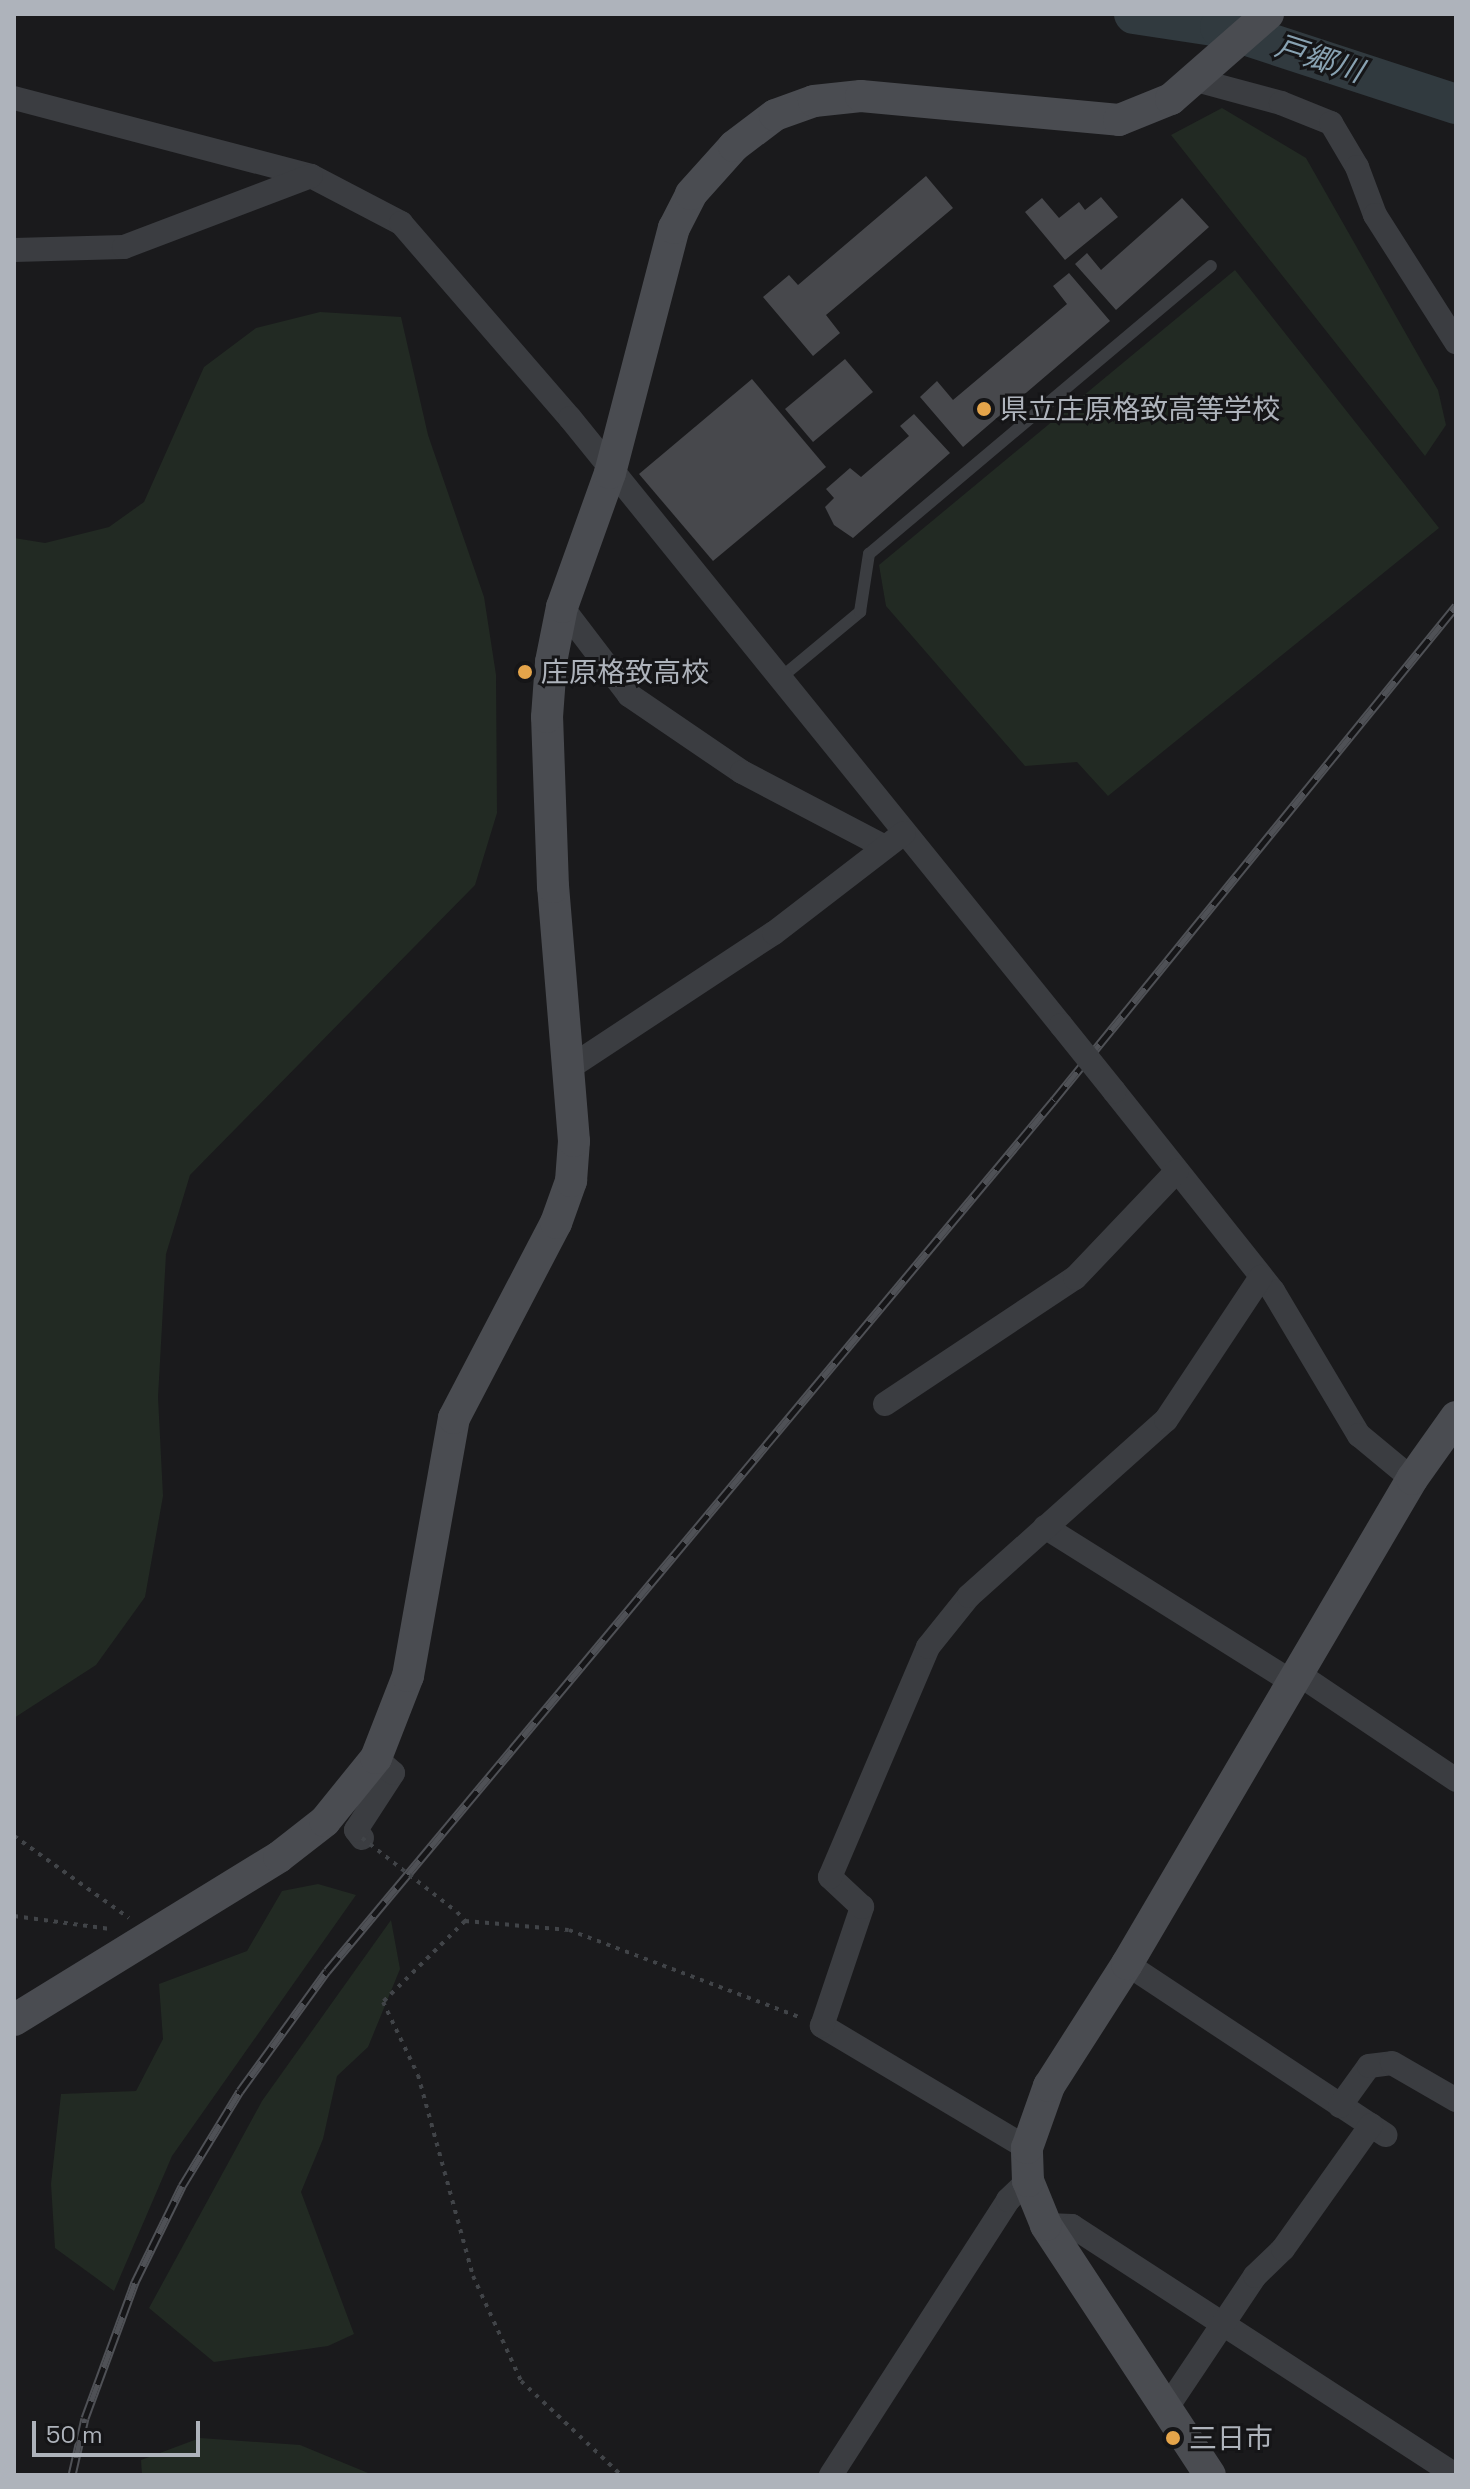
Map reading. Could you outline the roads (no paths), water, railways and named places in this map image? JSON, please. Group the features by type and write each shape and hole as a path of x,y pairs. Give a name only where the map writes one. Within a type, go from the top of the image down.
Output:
{"street":[{"path":"14,2020 279,1857 325,1821 376,1758 419,1631 436,1503 454,1418 556,1223 571,1181 574,1141 553,887 547,717 562,607 610,473 674,228 691,194 712,170 775,115 814,101 861,96 1119,120 1171,99 1268,14"},
{"path":"1196,80 1281,103 1331,123 1357,167 1375,215 1456,342"},
{"path":"14,98 311,176 401,223 466,292 778,680 893,840 1061,1025 1114,1091 1261,1277 1359,1435 1412,1479"},
{"path":"14,250 124,247 311,176"},
{"path":"562,607 629,695 742,772 893,840"},
{"path":"569,1068 774,933 893,840"},
{"path":"885,1404 1075,1278 1177,1171"},
{"path":"1027,2148 822,2026 862,1907 830,1877 928,1647 969,1596 1166,1420 1261,1277"},
{"path":"1210,2475 1046,2225 1028,2181 1027,2148 1049,2086 1127,1964 1412,1479 1456,1417"},
{"path":"1045,1527 1294,1677 1456,1780"},
{"path":"362,1838 356,1830 393,1773 376,1758"},
{"path":"1127,1964 1378,2130 1221,2326 1166,2409"},
{"path":"1340,2106 1369,2066 1392,2063 1456,2100"},
{"path":"831,2475 1008,2200 1028,2181"},
{"path":"1046,2225 1072,2226 1221,2326 1456,2475"}],"lane":[{"path":"778,680 860,612 869,554 1211,266"}],"waterway":[{"name":"戸郷川","path":"1134,14 1220,27 1456,104"}],"railway":[{"path":"72,2475 85,2418 135,2282 182,2186 240,2091 327,1971 1054,1100 1456,606"}],"place":[{"name":"県立庄原格致高等学校","path":"984,409"},
{"name":"庄原格致高校","path":"525,672"},
{"name":"三日市","path":"1173,2438"}]}
